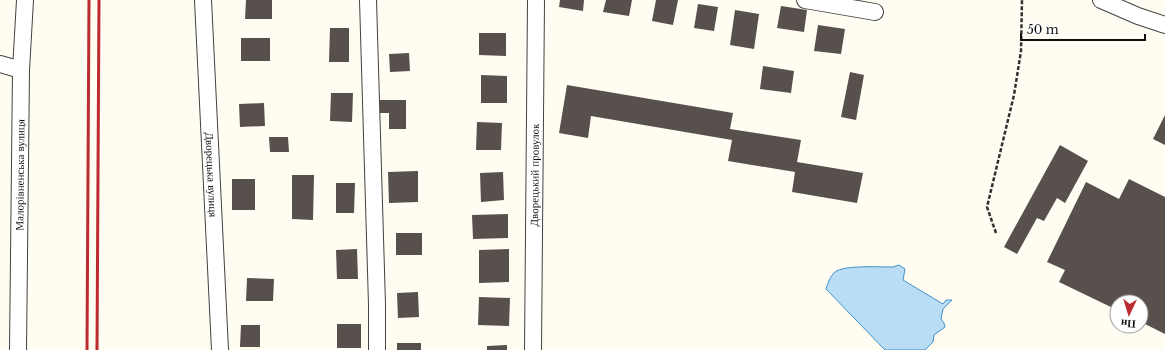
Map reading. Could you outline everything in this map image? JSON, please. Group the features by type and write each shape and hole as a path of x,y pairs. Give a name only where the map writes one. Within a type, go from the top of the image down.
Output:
{"street":[{"name":"Малорівненська вулиця","path":"18,350 21,70 25,0"},
{"name":"Дворецька вулиця","path":"203,0 220,350"},
{"path":"368,0 377,350"},
{"name":"Дворецький провулок","path":"534,350 536,0"},
{"path":"805,0 875,12"},
{"path":"1101,0 1138,16 1165,25"},
{"path":"0,64 21,70"}],"path":[{"path":"996,233 987,207 1014,95 1021,51 1022,0"}],"water":[{"path":"899,265 905,269 903,280 943,304 946,300 952,300 943,309 941,319 945,327 934,335 933,342 925,350 885,350 826,289 829,280 835,272 839,270 862,267 893,267"}],"building":[{"path":"246,0 272,0 272,19 245,19"},
{"path":"560,0 584,0 583,11 559,7"},
{"path":"606,0 632,0 629,16 603,12"},
{"path":"656,0 678,0 673,25 652,21"},
{"path":"698,4 718,7 714,31 694,28"},
{"path":"781,6 807,10 804,32 777,28"},
{"path":"735,10 759,14 754,49 730,45"},
{"path":"818,25 845,29 841,54 814,51"},
{"path":"330,28 349,28 349,62 329,62"},
{"path":"479,33 506,33 506,56 479,55"},
{"path":"241,38 270,38 270,61 241,61"},
{"path":"409,53 410,71 390,72 389,54"},
{"path":"763,66 794,71 791,93 760,89"},
{"path":"850,72 864,75 856,120 841,117"},
{"path":"481,75 507,76 507,103 481,103"},
{"path":"567,85 733,113 730,129 801,140 797,162 863,173 857,203 792,192 795,172 728,161 732,140 591,116 588,138 559,133"},
{"path":"331,93 353,93 352,122 330,121"},
{"path":"379,100 406,100 406,129 389,129 389,113 379,113"},
{"path":"264,103 265,126 240,127 239,104"},
{"path":"1165,115 1165,145 1153,139"},
{"path":"477,122 502,123 501,150 476,150"},
{"path":"269,137 288,137 289,152 270,152"},
{"path":"1060,145 1088,161 1065,203 1057,198 1044,221 1037,218 1017,254 1004,247"},
{"path":"418,171 418,202 389,203 388,172"},
{"path":"503,172 504,200 481,202 480,173"},
{"path":"292,175 314,175 313,220 292,219"},
{"path":"232,179 255,179 255,210 232,210"},
{"path":"1129,179 1165,197 1165,334 1149,326 1149,294 1109,294 1109,306 1059,282 1065,270 1047,262 1086,182 1119,199"},
{"path":"336,183 355,183 354,213 336,213"},
{"path":"508,214 508,238 473,239 472,215"},
{"path":"396,233 422,233 422,255 396,255"},
{"path":"357,249 358,279 337,279 336,250"},
{"path":"509,249 509,282 479,283 479,250"},
{"path":"247,278 274,279 273,301 246,301"},
{"path":"418,292 419,317 398,318 397,293"},
{"path":"479,297 510,298 509,326 478,325"},
{"path":"337,324 361,324 361,348 337,348"},
{"path":"241,325 260,325 260,347 240,347"},
{"path":"397,343 421,343 421,350 397,350"},
{"path":"507,345 507,350 487,350 487,346"}],"railway":[{"path":"87,350 89,0"},
{"path":"97,350 99,0"}]}
